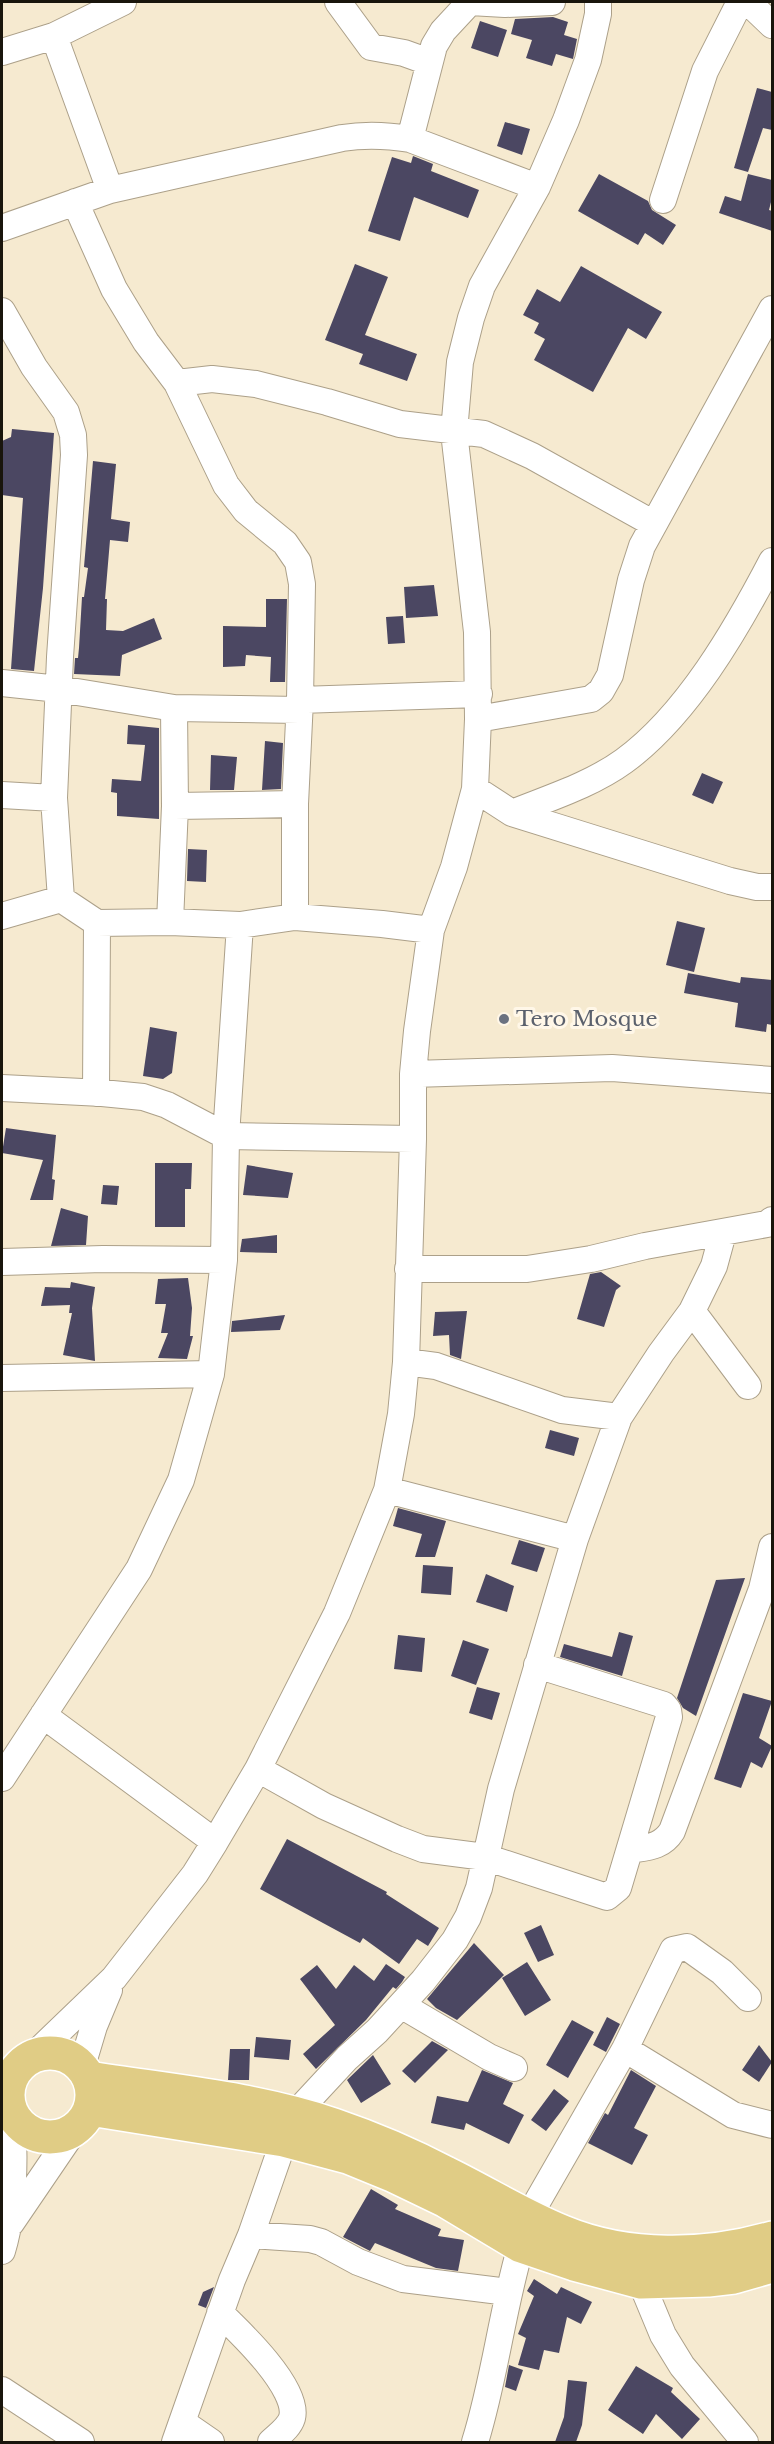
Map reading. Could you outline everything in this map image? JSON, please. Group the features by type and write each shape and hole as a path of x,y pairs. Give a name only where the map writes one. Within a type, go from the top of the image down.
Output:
{"main road":[{"path":"57,2053 70,2057 85,2072 92,2088 82,2119 64,2135 52,2138 39,2136 19,2125 7,2108 10,2080 17,2066 57,2053"},
{"path":"85,2072 216,2097 290,2127"},
{"path":"82,2119 290,2127 332,2124 409,2155 574,2264 641,2282 734,2277 772,2266"},
{"path":"525,2231 565,2233 629,2249 669,2252 723,2249 772,2238"}],"street":[{"path":"2,52 54,36 123,2"},
{"path":"338,2 371,47 429,62"},
{"path":"410,140 434,46 470,2 552,2"},
{"path":"17,2066 114,1978 195,1874 258,1769 337,1613 387,1490 401,1414 406,1362 413,1139 412,1074 432,930 454,867 475,789 478,707 477,632 454,432 460,362 482,286 537,187 588,60 598,14 598,2"},
{"path":"663,200 705,71 740,2"},
{"path":"748,2 772,25"},
{"path":"54,36 110,190"},
{"path":"2,228 110,190 366,134 388,135 410,140 537,187"},
{"path":"75,202 114,289 146,342 177,383 226,485 246,511 285,543 298,562 302,584 300,705 295,804 295,917"},
{"path":"2,683 59,689 174,708 300,705 478,707 591,699 601,691 610,675 631,580 642,546 772,309"},
{"path":"2,311 29,359 66,412 73,435 74,455 54,798 61,899"},
{"path":"177,383 212,379 256,384 400,424 484,434 502,441 654,524"},
{"path":"512,813 604,774 625,761 658,730 708,670 772,564"},
{"path":"170,922 175,806 174,708"},
{"path":"475,789 512,813 730,881 757,887 772,887"},
{"path":"2,795 54,798"},
{"path":"175,806 295,804"},
{"path":"2,916 61,899 97,923 170,922 240,925 295,917 432,930"},
{"path":"96,1093 97,923"},
{"path":"2,1778 117,1604 154,1540 181,1480 211,1374 224,1260 226,1136 240,925"},
{"path":"412,1074 612,1068 772,1080"},
{"path":"2,1088 143,1097 202,1121 226,1136 413,1139"},
{"path":"408,1269 527,1269 591,1259 645,1245 723,1233 767,1224 772,1220"},
{"path":"211,2442 179,2432 220,2313 290,2127 401,2005 455,1940 468,1917 479,1888 501,1789 575,1539 619,1417 692,1311 714,1266 723,1233"},
{"path":"2,1262 103,1259 224,1260"},
{"path":"692,1311 748,1386"},
{"path":"406,1362 436,1366 562,1410 619,1417"},
{"path":"2,1378 211,1374"},
{"path":"387,1490 575,1539"},
{"path":"630,1850 666,1841 672,1831 762,1588 772,1546"},
{"path":"258,1769 324,1806 397,1839 423,1848 485,1857 607,1897 618,1888 669,1717 668,1710 664,1705 537,1665"},
{"path":"43,1715 215,1842"},
{"path":"475,2442 484,2412 508,2292 525,2231 625,2049 673,1950 687,1947 722,1972 748,1998"},
{"path":"85,2072 94,2026 114,1978"},
{"path":"401,2005 514,2068"},
{"path":"625,2049 733,2115 772,2124"},
{"path":"2,2251 9,2226 14,2147 7,2108"},
{"path":"9,2226 82,2119"},
{"path":"250,2235 321,2242 358,2262 403,2279 508,2292"},
{"path":"641,2282 663,2335 682,2366 745,2442"},
{"path":"220,2313 262,2355 291,2402 292,2417 289,2425 271,2442"},
{"path":"2,2390 81,2442"}],"building":[{"path":"553,17 568,22 564,35 577,39 573,59 556,54 552,66 526,58 532,40 511,34 515,19"},
{"path":"480,21 507,30 498,57 471,48"},
{"path":"757,88 772,92 772,130 763,128 748,172 734,168"},
{"path":"505,122 530,129 522,155 497,146"},
{"path":"413,156 433,164 431,171 479,190 468,218 414,197 400,241 368,231 392,157 411,163"},
{"path":"599,174 648,201 652,210 676,225 663,245 645,233 638,245 578,211"},
{"path":"748,174 772,180 769,210 772,211 772,231 719,213 725,196 741,201"},
{"path":"355,264 388,277 365,335 417,354 407,381 359,364 363,354 325,340"},
{"path":"581,266 662,312 646,339 628,328 593,392 534,360 545,339 534,333 539,323 523,315 537,289 560,302"},
{"path":"12,429 54,433 43,588 34,671 11,669 23,498 2,495 2,441 11,437"},
{"path":"93,461 116,464 111,519 130,522 128,542 110,540 105,599 107,599 106,630 123,631 154,618 162,639 122,655 120,676 74,674 75,658 78,658 82,597 84,597 88,568 84,567"},
{"path":"434,585 438,616 406,618 404,587"},
{"path":"266,599 287,599 285,682 270,682 271,657 246,655 245,666 223,667 223,626 266,627"},
{"path":"403,616 405,643 388,644 386,617"},
{"path":"128,725 159,728 159,819 117,816 117,793 111,792 112,779 141,781 145,745 127,744"},
{"path":"265,741 283,743 281,789 262,790"},
{"path":"211,755 237,757 234,790 210,790"},
{"path":"702,773 723,782 713,804 692,795"},
{"path":"188,849 207,850 206,882 187,881"},
{"path":"677,921 705,928 694,972 666,965"},
{"path":"688,973 740,983 741,977 772,980 772,1025 767,1024 766,1032 735,1027 738,1003 684,993"},
{"path":"150,1027 177,1032 172,1073 163,1079 143,1076"},
{"path":"6,1128 56,1135 52,1179 55,1180 53,1200 30,1200 43,1160 2,1153"},
{"path":"155,1163 192,1163 191,1189 185,1189 185,1227 155,1227"},
{"path":"247,1165 293,1173 288,1198 243,1195"},
{"path":"103,1185 119,1186 117,1205 101,1204"},
{"path":"61,1208 88,1216 86,1245 51,1246"},
{"path":"277,1235 277,1253 240,1252 242,1239"},
{"path":"601,1272 621,1286 616,1290 604,1327 577,1319 590,1274"},
{"path":"188,1278 192,1308 190,1336 193,1336 187,1359 158,1358 168,1333 161,1333 166,1304 155,1304 158,1279"},
{"path":"71,1282 95,1287 92,1308 95,1361 63,1355 72,1313 69,1313 70,1305 41,1306 45,1287 70,1288"},
{"path":"467,1311 461,1359 450,1355 449,1335 433,1336 435,1312"},
{"path":"285,1315 280,1330 231,1332 232,1321"},
{"path":"550,1430 579,1438 574,1456 545,1448"},
{"path":"398,1508 446,1521 435,1557 415,1557 422,1534 393,1526"},
{"path":"519,1540 545,1548 537,1572 511,1564"},
{"path":"423,1565 453,1567 451,1595 421,1593"},
{"path":"486,1574 514,1586 507,1612 476,1602"},
{"path":"745,1578 696,1716 683,1708 677,1698 716,1580"},
{"path":"619,1632 633,1636 622,1676 560,1657 564,1644 612,1657"},
{"path":"398,1635 425,1638 422,1672 394,1669"},
{"path":"463,1640 489,1649 476,1685 451,1676"},
{"path":"477,1687 500,1693 492,1720 469,1713"},
{"path":"743,1693 772,1701 759,1738 772,1746 762,1768 751,1762 741,1788 714,1779"},
{"path":"287,1839 387,1892 386,1894 439,1928 428,1946 417,1939 399,1964 363,1938 360,1943 260,1889"},
{"path":"541,1925 554,1955 538,1962 524,1933"},
{"path":"474,1943 504,1975 457,2020 436,2008 427,1999"},
{"path":"527,1962 551,2000 525,2016 502,1978"},
{"path":"386,1964 405,1977 402,1982 396,1989 393,1987 366,2020 316,2069 303,2054 335,2025 300,1979 317,1965 336,1989 354,1965 374,1981"},
{"path":"607,2017 620,2024 606,2052 593,2045"},
{"path":"572,2020 594,2032 568,2078 546,2065"},
{"path":"256,2037 291,2040 289,2060 254,2057"},
{"path":"432,2041 448,2050 415,2083 402,2071"},
{"path":"759,2045 772,2062 759,2082 742,2070"},
{"path":"230,2049 250,2049 249,2080 228,2080"},
{"path":"373,2055 391,2084 361,2103 347,2080"},
{"path":"482,2070 513,2083 503,2104 524,2115 509,2144 466,2123 464,2130 431,2123 437,2096 468,2102"},
{"path":"631,2070 656,2086 634,2128 648,2135 632,2165 588,2143 605,2113 608,2115"},
{"path":"554,2089 569,2101 546,2131 531,2120"},
{"path":"371,2189 398,2205 395,2209 441,2229 438,2236 464,2240 458,2271 436,2268 375,2243 370,2251 343,2237"},
{"path":"534,2279 557,2294 561,2287 592,2302 581,2324 567,2317 559,2353 544,2350 539,2370 518,2365 526,2338 518,2334 534,2296 527,2291"},
{"path":"214,2287 206,2308 198,2305 203,2292"},
{"path":"509,2365 523,2370 516,2391 505,2387"},
{"path":"636,2366 673,2388 671,2392 700,2419 682,2439 656,2414 643,2434 608,2410"},
{"path":"568,2380 587,2382 582,2425 576,2442 555,2442 564,2417"}],"place":[{"name":"Tero Mosque","path":"504,1019"}]}
